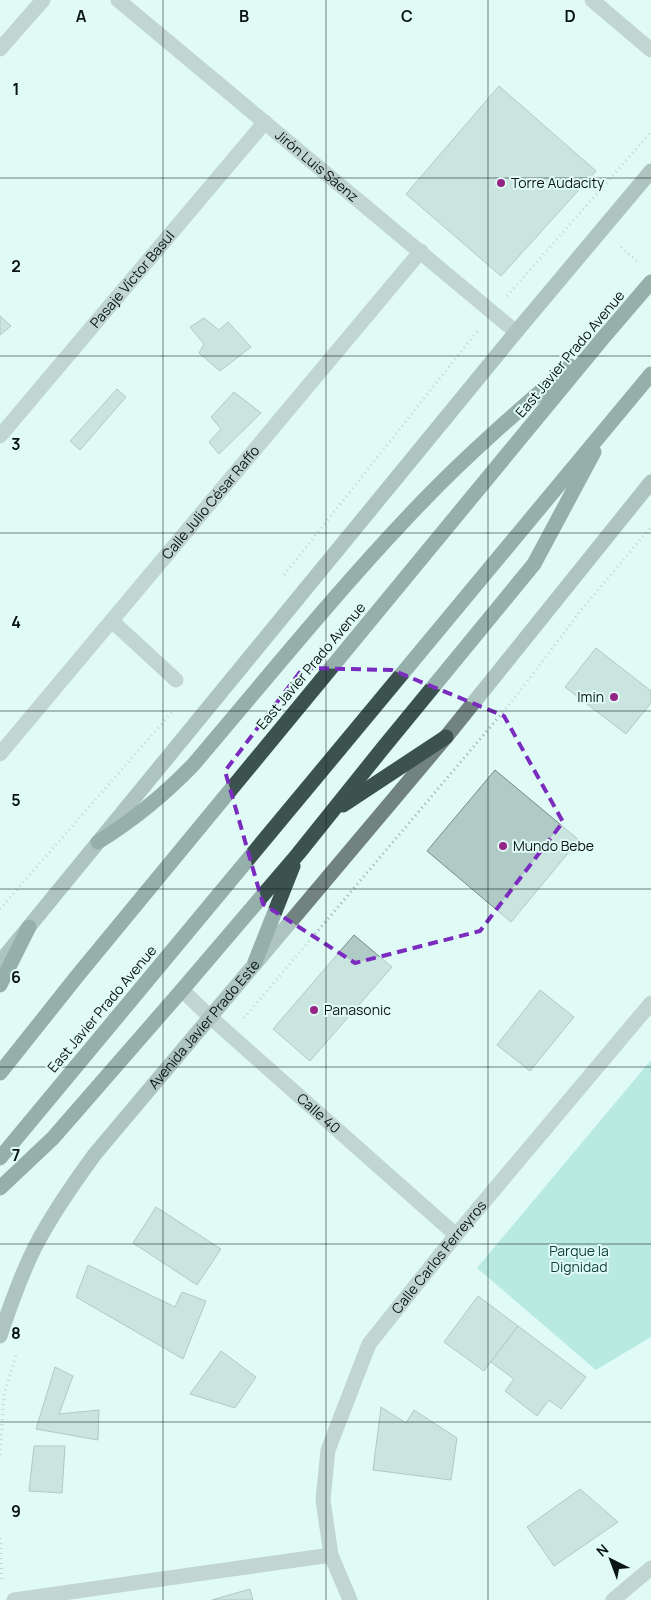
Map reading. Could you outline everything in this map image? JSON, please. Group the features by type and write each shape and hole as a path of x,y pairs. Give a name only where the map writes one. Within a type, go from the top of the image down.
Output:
{"highway":[{"name":"East Javier Prado Avenue","path":"0,1073 78,975 651,282"},
{"path":"98,842 166,793 193,765 360,568 423,501 511,418 603,338"},
{"name":"East Javier Prado Avenue","path":"0,1158 651,374"},
{"path":"0,1188 53,1138 182,990 298,854 534,564 609,424"},
{"path":"331,813 446,737"},
{"path":"255,962 298,854"},
{"path":"0,985 29,927"}],"main road":[{"path":"0,962 516,332 651,171"},
{"path":"446,737 649,489"},
{"name":"Avenida Javier Prado Este","path":"0,1336 34,1248 61,1202 95,1154 446,737"}],"street":[{"path":"0,49 43,0"},
{"name":"Jirón Luis Sáenz","path":"118,0 516,332"},
{"path":"592,0 651,50"},
{"name":"Pasaje Víctor Basul","path":"0,436 265,122"},
{"name":"Calle Julio César Raffo","path":"0,754 421,251"},
{"path":"112,621 176,680"},
{"name":"Calle 40","path":"182,990 456,1235"},
{"name":"Calle Carlos Ferreyros","path":"350,1600 331,1556 323,1500 328,1450 368,1344 456,1235 651,1003"},
{"path":"9,1596 331,1556"},
{"path":"613,1600 651,1568"}],"path":[{"path":"280,580 493,311 651,132"},
{"path":"621,247 644,266"},
{"path":"230,1034 514,699 582,609 651,527"},
{"path":"0,909 178,706"},
{"path":"0,1455 4,1394 18,1349"},
{"path":"0,1538 9,1596"}],"highlighted area":[{"path":"303,668 392,670 504,716 563,822 480,931 355,963 263,904 225,771"}],"green space":[{"name":"Parque la Dignidad","path":"651,1060 651,1337 596,1370 477,1268"}],"building":[{"name":"Torre Audacity","path":"499,86 596,171 501,276 406,194"},
{"path":"0,316 11,326 0,335"},
{"path":"204,318 219,330 228,322 251,347 220,371 199,353 204,344 190,327"},
{"path":"117,389 126,397 80,450 70,441"},
{"path":"234,392 261,413 219,454 209,442 221,429 211,417"},
{"name":"Imin","path":"596,648 651,691 651,703 626,734 565,687"},
{"name":"Mundo Bebe","path":"495,770 579,840 511,922 427,851"},
{"path":"354,935 392,967 310,1061 273,1029"},
{"path":"540,990 574,1017 530,1071 497,1045"},
{"path":"156,1207 221,1249 197,1285 133,1243"},
{"path":"88,1265 175,1307 182,1292 206,1301 183,1359 76,1297"},
{"path":"478,1296 518,1326 484,1371 444,1342"},
{"path":"518,1326 586,1377 561,1409 549,1400 537,1416 505,1391 514,1379 491,1362"},
{"path":"221,1351 256,1377 235,1408 190,1394"},
{"path":"55,1367 73,1376 59,1414 99,1410 98,1440 36,1429"},
{"path":"381,1407 406,1423 414,1410 457,1438 451,1480 373,1470"},
{"path":"34,1446 65,1446 62,1493 29,1491"},
{"path":"580,1489 618,1522 554,1566 527,1527"},
{"path":"250,1589 253,1600 212,1600"}],"place":[{"name":"Torre Audacity","path":"501,183"},
{"name":"Imin","path":"614,697"},
{"name":"Mundo Bebe","path":"503,846"},
{"name":"Panasonic","path":"314,1010"}]}
